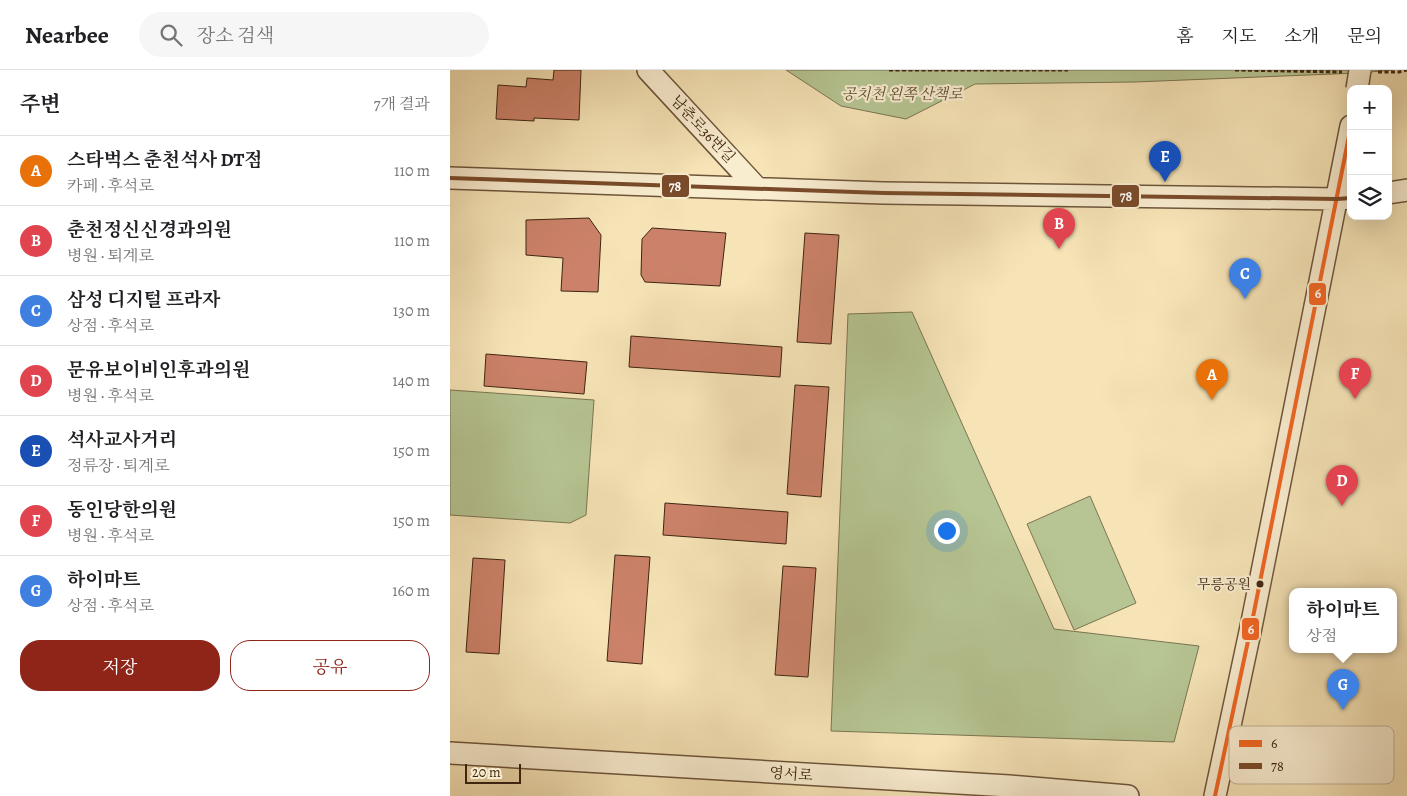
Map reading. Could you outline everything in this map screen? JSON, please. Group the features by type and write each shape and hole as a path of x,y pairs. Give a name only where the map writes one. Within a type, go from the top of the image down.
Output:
{"street":[{"name":"남춘로36번길","path":"648,70 757,188"},
{"path":"1230,726 1344,198 1346,155 1350,130"},
{"path":"450,178 883,193 1344,198"},
{"path":"1392,192 1407,190"},
{"path":"1215,796 1229,730"},
{"name":"영서로","path":"451,752 987,791 1128,796"}],"path":[{"path":"889,70 1068,70"},
{"path":"1235,70 1359,76 1407,70"}],"green space":[{"name":"공치천 왼쪽 산책로","path":"786,70 1393,70 1135,82 975,84 906,119 841,106"},
{"path":"912,312 1054,629 1199,646 1174,742 831,731 848,314"},
{"path":"450,390 594,400 586,515 570,523 450,515"},
{"path":"1090,496 1136,603 1074,630 1027,524"}],"building":[{"path":"554,70 581,70 579,120 534,118 534,121 496,119 498,85 526,87 527,78 553,80"},
{"path":"589,218 601,235 598,292 561,291 563,258 526,255 526,220"},
{"path":"652,228 726,233 720,286 645,282 641,275 642,239"},
{"path":"805,233 839,235 831,344 797,342"},
{"path":"631,336 782,347 780,377 629,367"},
{"path":"486,354 587,362 584,394 484,386"},
{"path":"795,385 829,387 821,497 787,494"},
{"path":"665,503 788,512 786,544 663,535"},
{"path":"615,555 650,557 642,664 607,661"},
{"path":"473,558 505,560 499,654 466,652"},
{"path":"783,566 816,568 808,677 775,675"}],"transit line":[{"name":"6","path":"1230,726 1350,130"},
{"name":"78","path":"450,178 883,193 1347,198"},
{"name":"6","path":"1215,796 1229,730"}],"place":[{"name":"석사교사거리","path":"1165,182"},
{"name":"춘천정신신경과의원","path":"1059,249"},
{"name":"삼성 디지털 프라자","path":"1245,299"},
{"name":"동인당한의원","path":"1355,399"},
{"name":"스타벅스 춘천석사 DT점","path":"1212,400"},
{"name":"문유보이비인후과의원","path":"1342,506"},
{"name":"무릉공원","path":"1260,584"},
{"name":"하이마트","path":"1343,710"}]}
